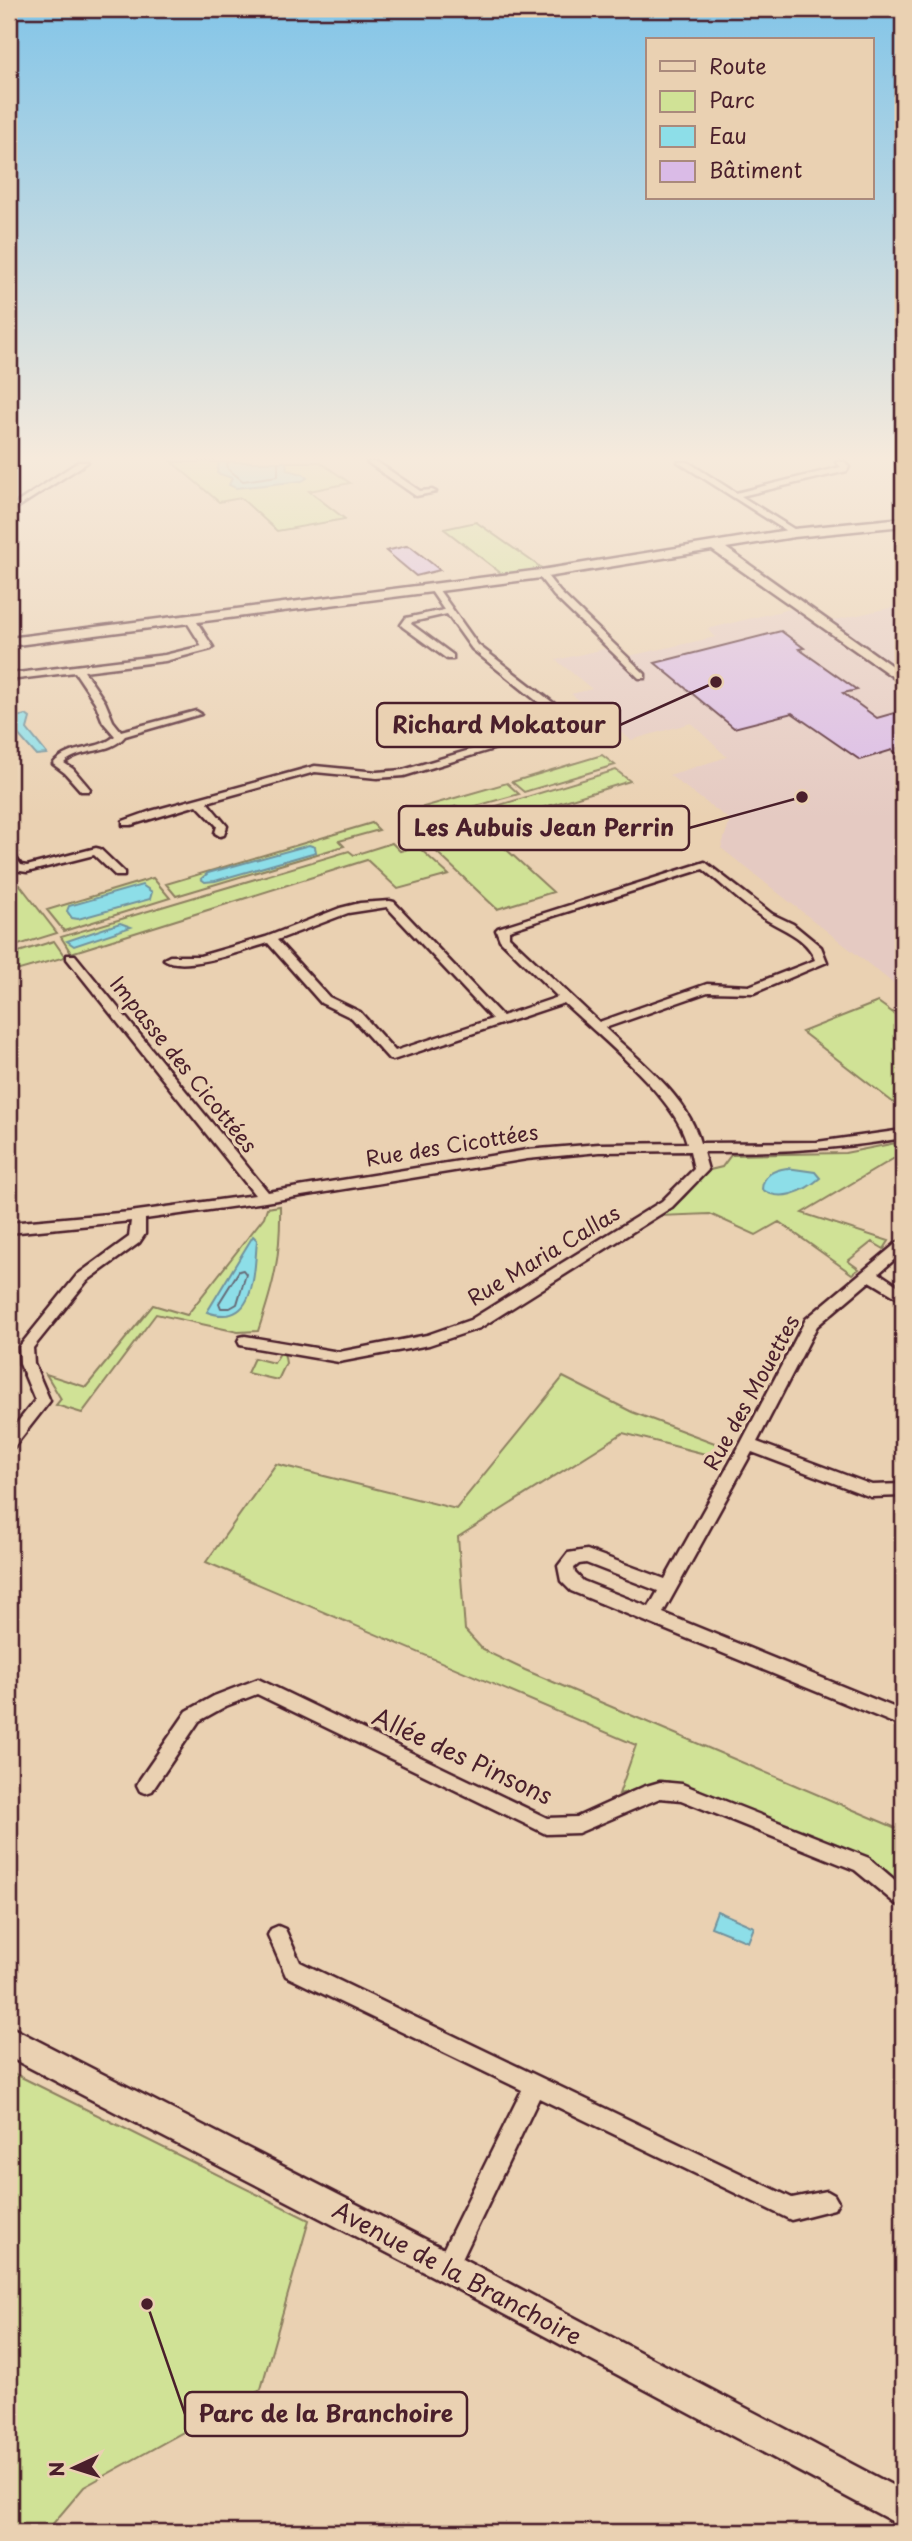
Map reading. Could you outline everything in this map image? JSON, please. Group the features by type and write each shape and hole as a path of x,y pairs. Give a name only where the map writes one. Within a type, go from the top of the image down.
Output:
{"main road":[{"path":"9,642 486,581"},
{"path":"763,581 903,680"},
{"name":"Avenue de la Branchoire","path":"9,2041 443,2272 903,2510"}],"street":[{"path":"546,581 642,676"},
{"path":"127,824 315,769 377,775 404,773 566,726 569,723 566,717 475,647 433,587"},
{"path":"449,611 406,622 450,657"},
{"path":"9,677 172,657 203,649 208,645 190,619"},
{"path":"78,669 100,702 108,722 120,734"},
{"path":"120,734 196,714"},
{"path":"85,789 69,771 58,764 59,762 71,754 119,740 120,734"},
{"path":"200,801 222,826 220,833"},
{"path":"9,856 21,869 96,851 120,874"},
{"path":"597,1027 707,988 750,990 821,962 817,949 789,926 768,916 705,865 502,930 504,938 665,1093 690,1128 696,1147"},
{"path":"170,959 201,960 270,939 370,903 390,904 499,1020"},
{"path":"270,939 325,1000 356,1014 393,1056 567,998"},
{"name":"Impasse des Cicottées","path":"71,957 265,1198"},
{"name":"Rue des Cicottées","path":"9,1228 138,1216 265,1198 501,1157 614,1147 817,1147 903,1134"},
{"name":"Rue Maria Callas","path":"245,1342 339,1357 429,1340 475,1324 667,1205 701,1170 696,1147"},
{"path":"9,1443 43,1401 27,1364 26,1347 82,1279 134,1240 138,1234 138,1216"},
{"name":"Rue des Mouettes","path":"653,1616 748,1445 811,1323 871,1275 903,1245"},
{"path":"871,1275 903,1296"},
{"path":"748,1445 871,1491 903,1490"},
{"path":"668,1588 587,1556 575,1558 566,1566 567,1576 578,1586 903,1719"},
{"name":"Allée des Pinsons","path":"146,1785 193,1716 220,1701 258,1686 545,1826 578,1825 660,1790 682,1792 862,1864 903,1898"},
{"path":"278,1936 293,1969 534,2087 790,2209 827,2202"},
{"path":"443,2272 534,2087"}],"shaded area":[{"path":"903,605 903,991 721,848 730,820 669,775 727,757 691,723 631,740 571,694 592,689 556,660 613,647 624,657 716,637 707,629 798,607 822,623"}],"green space":[{"path":"602,755 615,765 524,792 512,782"},
{"path":"616,770 630,781 483,826 470,814"},
{"path":"507,783 519,794 462,810 457,806 421,817 413,810"},
{"path":"474,820 553,892 497,909 427,843 444,837 437,830"},
{"path":"372,823 379,830 339,841 344,846 176,896 166,884"},
{"path":"392,843 400,851 417,846 449,875 398,889 367,860 71,953 61,937 349,851 354,855"},
{"path":"153,878 170,898 64,931 47,910"},
{"path":"20,885 57,933 9,948 9,933 15,931 9,922 9,888"},
{"path":"54,941 65,957 9,973 9,955"},
{"path":"878,1002 903,1020 903,1110 802,1032"},
{"path":"903,1144 903,1153 802,1213 889,1241 884,1249 872,1242 848,1261 859,1269 852,1274 779,1222 756,1235 710,1214 660,1216 684,1197 706,1171 722,1167 731,1155 845,1153"},
{"path":"280,1206 275,1270 258,1331 238,1332 156,1314 82,1413 56,1405 61,1399 46,1374 86,1387 153,1305 187,1315 264,1217 267,1208"},
{"path":"284,1352 286,1363 278,1380 247,1373 254,1358 274,1363 280,1353"},
{"path":"563,1377 632,1412 728,1448 721,1458 623,1433 458,1537 465,1630 483,1650 525,1670 903,1831 903,1888 866,1857 668,1781 619,1794 636,1745 206,1562 276,1464 456,1509"},
{"path":"9,2071 309,2220 261,2389 84,2487 46,2532 9,2532"}],"water":[{"path":"26,715 30,718 27,729 47,754 36,755 9,724 9,718"},
{"path":"309,845 315,847 316,852 215,881 205,882 201,879 208,873"},
{"path":"142,885 152,892 150,899 78,919 72,918 67,911 69,906"},
{"path":"120,923 131,927 74,946 67,941"},
{"path":"787,1168 815,1172 820,1178 807,1188 791,1194 776,1195 762,1189 764,1180 770,1174"},
{"path":"253,1236 257,1240 255,1268 244,1305 235,1313 223,1315 207,1312"},
{"path":"717,1911 754,1927 748,1942 711,1927"}],"building":[{"path":"781,631 804,648 799,649 857,690 843,693 877,718 894,713 903,719 903,758 892,750 860,760 792,713 734,728 655,663"}],"place":[{"name":"Richard Mokatour","path":"716,682"},
{"name":"Les Aubuis Jean Perrin","path":"802,797"},
{"name":"Parc de la Branchoire","path":"147,2304"}]}
